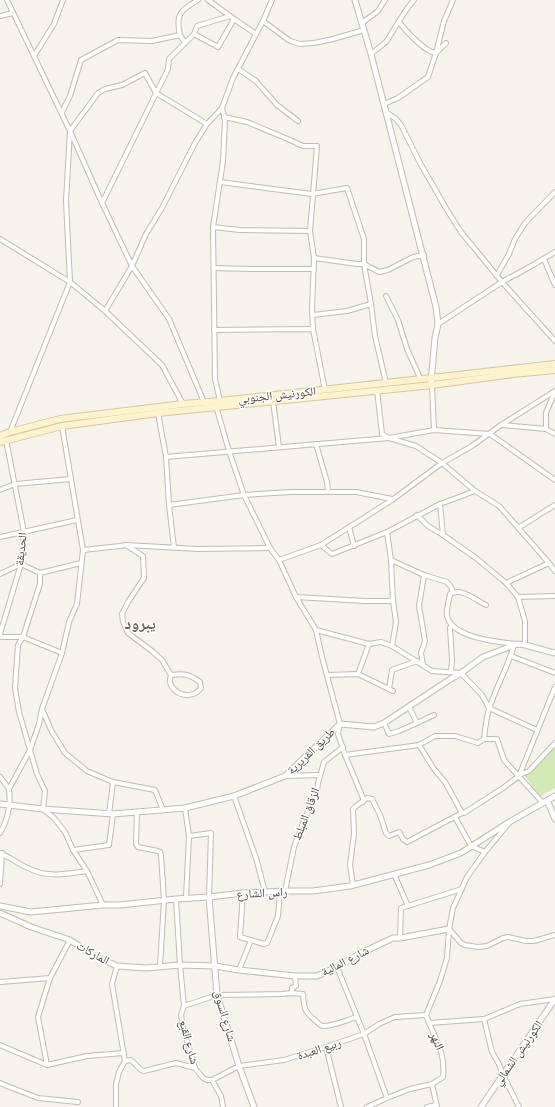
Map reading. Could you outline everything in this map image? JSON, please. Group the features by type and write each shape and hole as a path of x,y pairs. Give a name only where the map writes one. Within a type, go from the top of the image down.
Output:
{"main road":[{"name":"الكورنيش الجنوبي","path":"0,436 60,419 204,402 273,401 377,390 555,364"},
{"name":"الكورنيش الجنوبي","path":"3,441 62,426 158,413 217,403 386,383 421,380 431,382 554,371"}],"street":[{"path":"7,0 62,112 102,203 132,266 169,319 204,402"},
{"path":"34,56 54,24 63,0"},
{"path":"185,43 180,35 177,25 179,15 184,8 198,0"},
{"path":"208,0 256,34"},
{"path":"105,311 132,266 146,234 162,208 196,142 207,124 222,108 233,78 263,22 272,0"},
{"path":"355,0 371,54 424,255 436,307 438,324 435,338 431,382 434,430"},
{"path":"362,23 378,11 385,0"},
{"path":"371,54 386,42 414,0"},
{"path":"384,104 398,98 428,77 436,54 444,21 453,0"},
{"path":"0,16 13,13"},
{"path":"102,203 168,69 169,59 194,34 197,26 230,16"},
{"path":"194,34 218,47 234,19"},
{"path":"263,22 290,41 300,44 333,39 364,30"},
{"path":"399,22 403,28 418,42 432,53 436,54"},
{"path":"62,112 70,96 81,60 118,40 152,41 180,35"},
{"path":"436,54 446,43"},
{"path":"238,69 256,81 277,105 298,122"},
{"path":"10,432 70,282 66,201 70,131 98,93 105,89 122,85 145,73 156,93 207,124"},
{"path":"222,108 224,117 223,161 213,227 215,379 217,403 229,451 244,495 270,548 279,560 296,597 316,630 340,724 338,734 343,747 344,755 363,798 363,802"},
{"path":"386,112 396,119 401,125 424,170 461,232 502,282 555,341"},
{"path":"224,117 247,122 303,146 317,146 310,231 314,258 313,329 325,390"},
{"path":"220,182 312,194 347,188 364,238 364,264 375,336 386,383"},
{"path":"496,275 525,223 555,192"},
{"path":"213,227 240,230 310,231"},
{"path":"0,239 70,282 105,311 162,366 183,404"},
{"path":"438,324 502,282 555,252"},
{"path":"314,258 364,264 379,272 388,270 414,257 424,255"},
{"path":"544,259 555,285"},
{"path":"214,268 314,270"},
{"path":"386,296 398,320 407,349 421,380"},
{"path":"313,315 347,311 371,304"},
{"path":"214,330 313,329"},
{"path":"377,390 382,434 389,438 416,446 442,463 474,491 499,506 550,563 555,571"},
{"path":"279,560 321,545 392,500 442,463 472,446 555,391"},
{"path":"546,429 546,413 555,391"},
{"path":"273,401 279,447"},
{"path":"158,413 166,457 169,505 174,547"},
{"path":"0,833 6,823 9,805 9,789 30,750 39,724 42,709 62,653 69,622 77,604 83,550 62,426"},
{"path":"501,426 546,429 555,434"},
{"path":"166,457 389,438 434,430 490,434 555,480"},
{"name":"الحديقة","path":"0,634 21,564 24,532 15,484 3,441"},
{"path":"316,444 327,482 328,492"},
{"path":"0,490 15,484 71,479"},
{"path":"321,545 332,554 387,532 440,504 474,491"},
{"path":"169,505 244,495 291,492 356,492 392,500"},
{"path":"440,504 443,535"},
{"path":"518,528 555,505"},
{"path":"417,515 428,526 476,558 506,583 518,597 525,621 525,645"},
{"path":"0,538 77,520"},
{"path":"349,527 354,546"},
{"path":"387,532 396,622 392,646"},
{"path":"83,550 126,545 198,549 270,548"},
{"path":"126,545 143,556 144,578 122,614 123,622 128,632 162,660 171,675 169,680 176,692 185,695 194,694 201,688 200,682 188,674 171,675"},
{"path":"391,560 424,575 447,582 453,592"},
{"path":"506,583 550,563"},
{"path":"0,574 21,564 40,574 82,564"},
{"path":"40,574 40,584 23,637 18,646 15,688 18,712 37,774 45,791 43,810 54,818 65,832 73,850 87,871 103,905"},
{"path":"423,665 421,652 425,641 419,606 424,575"},
{"path":"484,739 489,708 516,645 473,636 459,631 452,625 447,617 447,610 450,594 457,591 486,605"},
{"path":"518,597 555,596"},
{"path":"296,597 393,601"},
{"path":"451,672 452,660 450,628 452,625"},
{"path":"316,630 369,644 381,642 392,646 432,671 462,673 482,695 489,708 537,730"},
{"path":"0,638 23,637 62,653"},
{"path":"358,674 369,644"},
{"name":"طريق القريرية","path":"0,804 43,810 111,814 185,808 234,796 285,776 340,724 374,727 384,723 462,673 483,657 516,645 525,645 555,653"},
{"path":"511,656 555,673"},
{"path":"327,675 358,674 391,690 392,670 417,661"},
{"path":"519,776 555,687"},
{"path":"409,707 417,723"},
{"path":"42,709 51,730 65,753 87,771 113,782 155,790 163,810"},
{"path":"384,723 389,734 434,715"},
{"path":"344,755 419,745 435,736 455,736 478,743 484,739 497,739 504,760 545,802 555,819"},
{"path":"353,885 350,865 354,834 353,809 367,798 372,799 386,833 389,836 399,832 403,839 407,842 464,813 519,776 529,771 555,743"},
{"path":"419,745 434,769 445,782 462,813"},
{"name":"الزقاق المبلط","path":"252,940 264,944 268,941 278,916 282,891 294,847 317,792 324,762 343,747"},
{"path":"285,776 320,775"},
{"path":"0,777 9,789"},
{"path":"73,850 109,845 113,782"},
{"path":"234,796 256,858 265,892"},
{"name":"راس الشارع","path":"0,906 31,912 243,893 313,891 353,885 429,864 461,853 511,821 555,796"},
{"path":"185,808 189,836 186,898"},
{"path":"137,812 136,844 138,847 158,851 161,855 164,900 160,966"},
{"path":"455,817 471,846 485,852"},
{"path":"426,1015 440,981 447,958 449,929 453,908 468,877 485,852 511,821"},
{"path":"189,836 211,833 209,897"},
{"path":"0,884 1,853 29,869 44,873 60,875 87,871"},
{"path":"394,874 408,906"},
{"path":"400,938 401,908 462,889"},
{"path":"239,970 252,940 240,937 243,893"},
{"name":"شارع السوق","path":"209,897 216,995 254,1107"},
{"name":"شارع القبع","path":"176,899 184,1006 181,1015 182,1028 195,1068 203,1078 212,1080 221,1096 223,1107"},
{"name":"الماركات","path":"0,913 31,927 70,940 88,952 117,966 146,968 180,965 215,966"},
{"path":"449,929 465,945 478,948 487,946 502,938 508,937 526,941 534,941 555,935"},
{"name":"شارع المالية","path":"215,966 296,976 317,976 337,968 361,953 393,938 449,929"},
{"path":"47,1064 38,1016 50,978 70,940"},
{"path":"116,1107 116,1084 125,1061 112,984 117,966"},
{"path":"337,968 364,1034 387,1098"},
{"path":"292,993 292,988 296,986 296,976"},
{"path":"0,982 50,978"},
{"path":"184,1006 216,995 292,993 303,994 306,1011 320,1026 338,1023 357,1017"},
{"path":"429,1023 484,1019 520,1004 555,999"},
{"name":"الكورنيش الشمالي","path":"480,1107 555,999"},
{"name":"النهر","path":"426,1015 443,1056 444,1066 443,1077 432,1084"},
{"name":"ربيع العبدة","path":"212,1080 239,1066 284,1060 364,1034 379,1024 395,1017 426,1015"},
{"path":"484,1019 492,1052 519,1107"},
{"path":"0,1045 47,1064 87,1056 124,1053"},
{"path":"326,1047 341,1107"},
{"path":"125,1061 131,1060 140,1070 144,1071 176,1063 195,1068"},
{"path":"0,1083 38,1098 78,1102"},
{"path":"367,1107 410,1089 432,1084 436,1106 427,1107"}],"green space":[{"path":"555,743 555,788 540,796 524,775"}],"district":[{"name":"يبرود","path":"140,623"}]}
